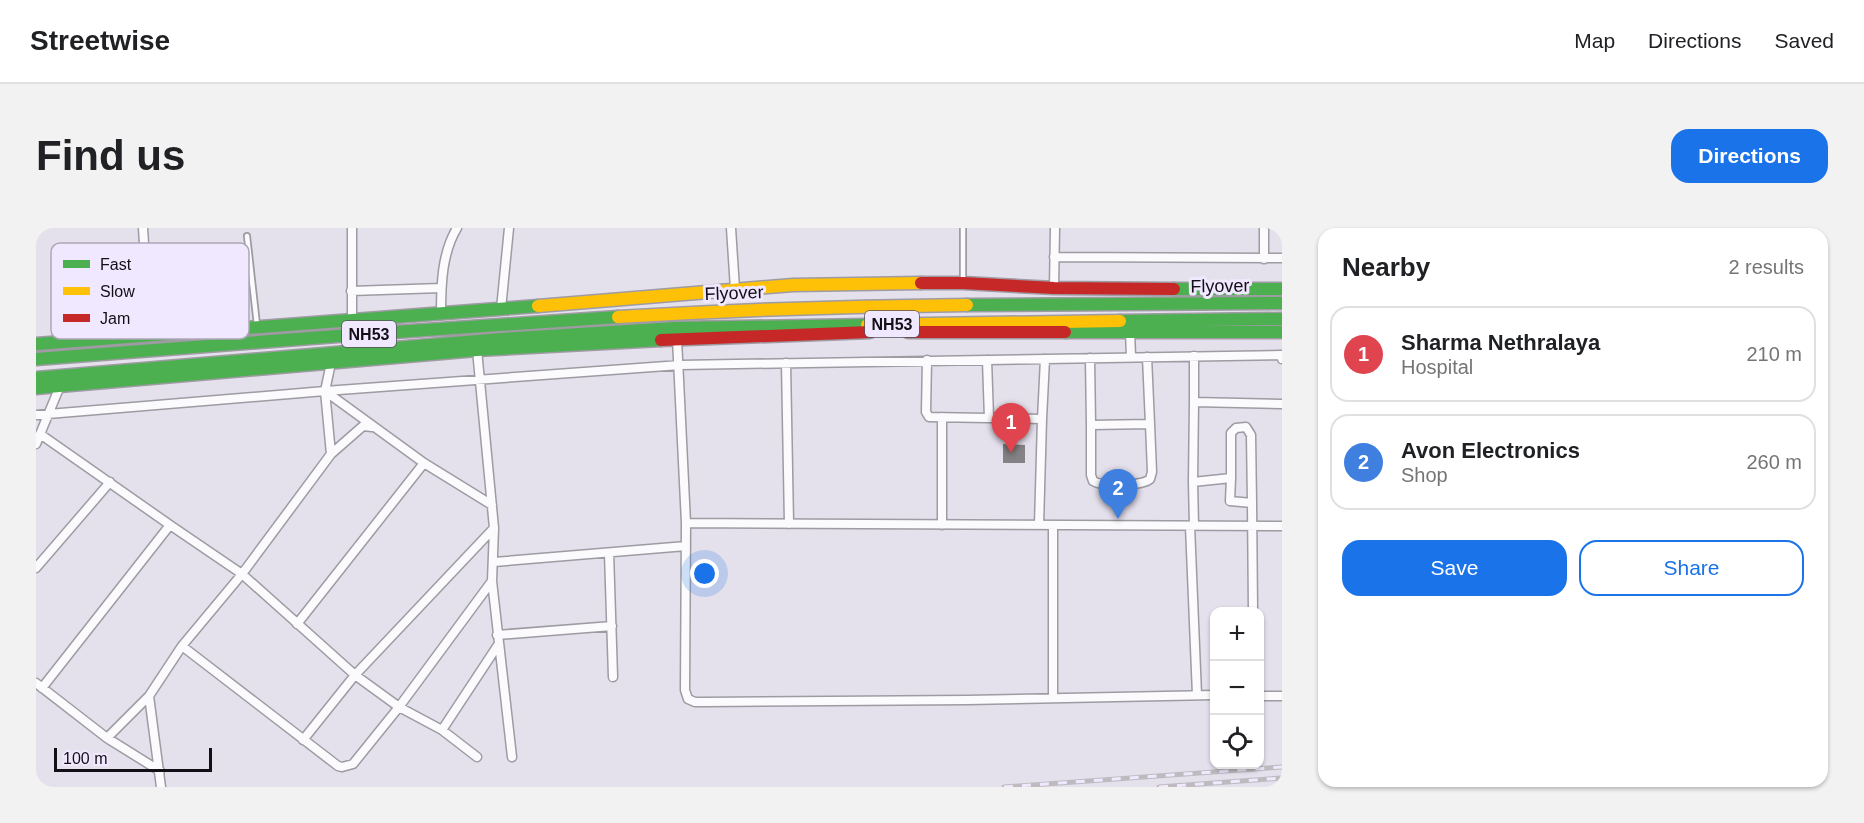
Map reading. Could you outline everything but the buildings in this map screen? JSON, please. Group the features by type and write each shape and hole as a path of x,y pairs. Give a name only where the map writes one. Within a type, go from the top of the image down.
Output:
{"main road":[{"path":"249,328 793,285 963,283 1054,288 1282,289"},
{"name":"Flyover","path":"190,347 682,313 861,307 1282,303"},
{"name":"Flyover","path":"195,370 502,339 676,328 1282,319"},
{"path":"36,388 195,370 331,363 600,342 880,332 1282,332"},
{"path":"36,344 107,339"},
{"path":"190,339 190,347"},
{"name":"NH53","path":"36,359 190,347"},
{"name":"NH53","path":"36,378 195,370"}],"street":[{"path":"143,228 144,243"},
{"path":"352,228 352,320"},
{"path":"441,313 441,288 449,246 458,228"},
{"path":"501,309 509,228"},
{"path":"731,228 735,289"},
{"path":"1054,288 1055,228"},
{"path":"1264,228 1264,259"},
{"path":"1054,257 1282,258"},
{"path":"351,291 441,288"},
{"path":"1130,331 1131,357"},
{"path":"677,339 686,523 685,690 688,699 695,702 1210,695"},
{"path":"477,350 494,528 492,582 512,757"},
{"path":"36,415 680,365 1281,355 1282,359"},
{"path":"1194,356 1192,526 1197,695"},
{"path":"1090,358 1092,478 1097,484 1111,484 1142,483 1150,479 1152,472 1147,357"},
{"path":"1039,525 1045,358"},
{"path":"927,360 926,412 929,417 1042,419"},
{"path":"987,360 989,418"},
{"path":"331,363 325,391 331,454"},
{"path":"786,363 789,524"},
{"path":"36,444 60,386"},
{"path":"325,391 424,463 492,505"},
{"path":"1194,402 1282,404"},
{"path":"942,417 942,525"},
{"path":"1091,425 1150,424"},
{"path":"106,738 149,696 182,646 242,574 331,454 363,426 373,427"},
{"path":"1252,503 1230,501 1230,433 1236,428 1246,427 1251,435 1252,503 1253,607"},
{"path":"40,434 242,574 355,675 399,706 442,730 477,757"},
{"path":"297,624 424,463"},
{"path":"1193,482 1231,478"},
{"path":"36,568 110,482"},
{"path":"686,523 1282,526"},
{"path":"160,771 106,738 39,685 170,525"},
{"path":"1053,525 1053,698"},
{"path":"303,740 355,675 494,528"},
{"path":"494,562 686,546"},
{"path":"609,553 613,677"},
{"path":"182,646 338,766 348,766 353,764 399,706 492,582"},
{"path":"497,635 612,626"},
{"path":"442,730 498,645"},
{"path":"149,696 151,725 161,787"},
{"path":"1264,696 1282,696"}],"lane":[{"path":"963,228 963,283"},
{"path":"248,236 249,243"},
{"path":"249,246 257,327"}],"railway":[{"path":"1004,787 1282,767"},
{"path":"1159,787 1282,778"}],"traffic: fast":[{"path":"1174,289 1282,289"},
{"path":"967,305 1282,303"},
{"path":"249,328 538,306"},
{"path":"36,359 618,317"},
{"path":"1120,321 1282,319"},
{"path":"36,378 502,339 676,328 867,325"},
{"path":"1065,332 1282,332"},
{"path":"36,344 102,339"},
{"path":"36,388 477,350 661,340"}],"traffic: slow":[{"path":"538,306 793,285 921,283"},
{"path":"618,317 792,309 967,305"},
{"path":"867,325 1120,321"}],"traffic: jam":[{"path":"921,283 1054,288 1174,289"},
{"path":"661,340 870,332"},
{"path":"908,332 1065,332"}],"place":[{"name":"Sharma Nethralaya","path":"1011,453"},
{"name":"Avon Electronics","path":"1118,519"}]}
